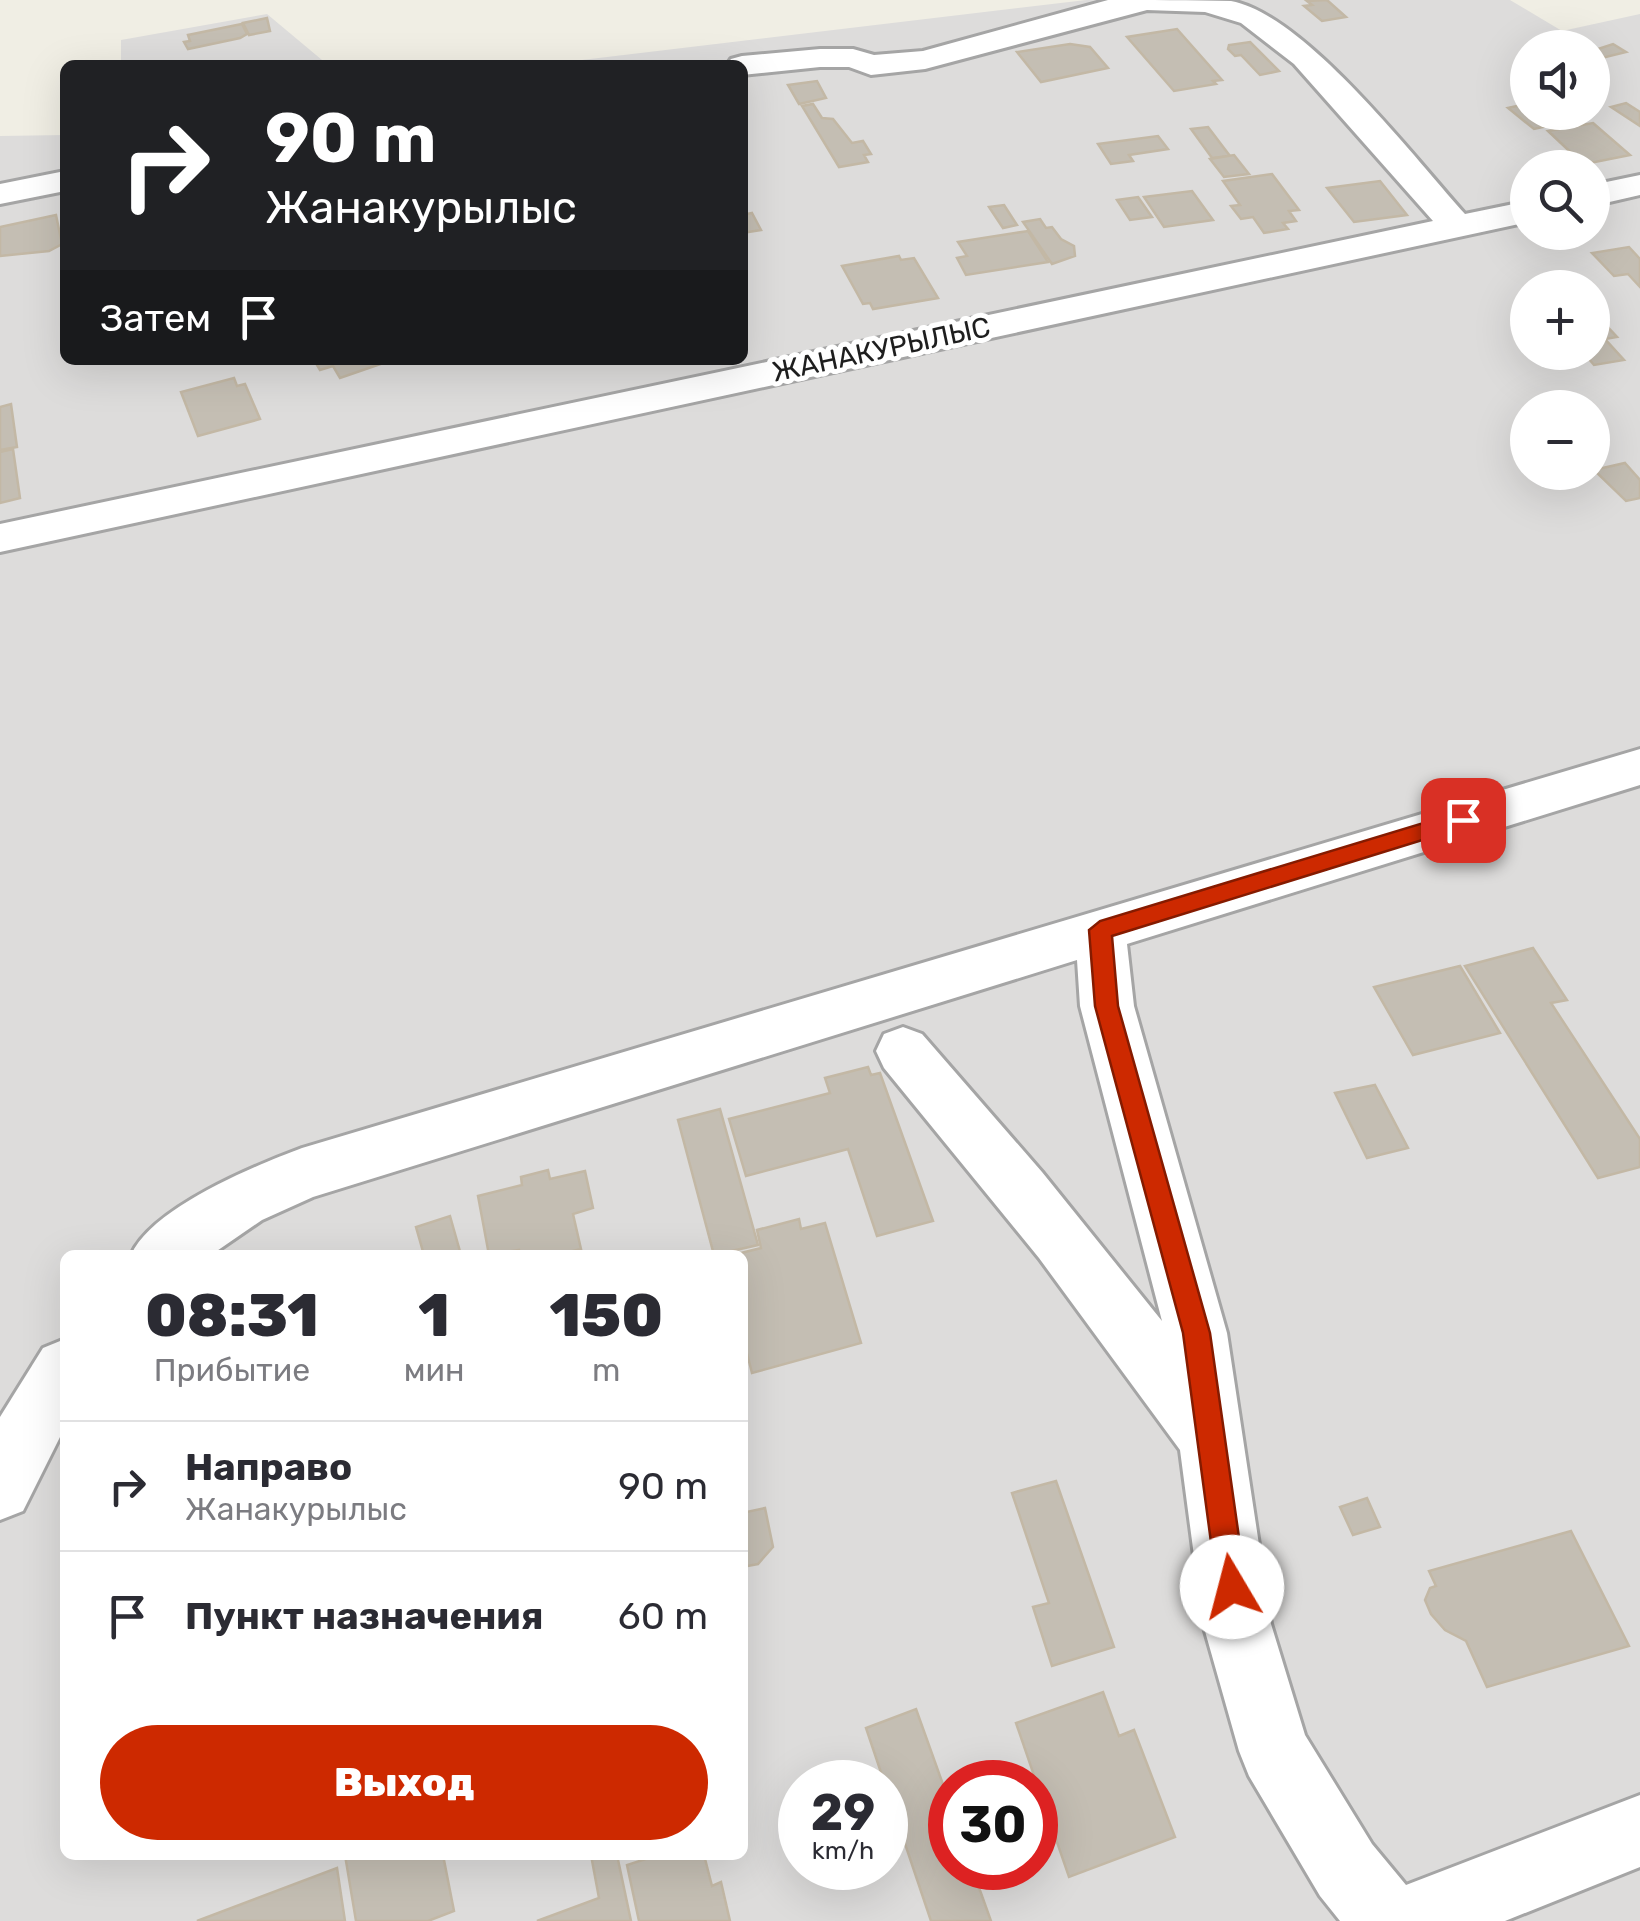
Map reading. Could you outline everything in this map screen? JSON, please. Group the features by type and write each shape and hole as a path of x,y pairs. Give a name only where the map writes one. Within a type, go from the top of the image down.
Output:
{"street":[{"path":"748,65 820,58 853,58 870,65 926,60 1115,7 1148,1 1207,3 1252,17 1305,57 1458,227"},
{"path":"0,194 60,181"},
{"path":"1610,192 1640,186"},
{"name":"ЖАНАКУРЫЛЫС","path":"0,538 1510,215"},
{"path":"168,1250 241,1201 302,1174 1640,768"},
{"path":"1100,930 1107,1006 1196,1333 1237,1624 1274,1750 1346,1870 1387,1921"},
{"path":"903,1051 1014,1182 1159,1366 1210,1438"},
{"path":"0,1488 27,1430 60,1377"},
{"path":"1410,1921 1640,1831"}],"shaded area":[{"path":"1086,0 1510,0 1560,30 1510,30 1510,130 1610,130 1610,30 1567,30 1640,14 1640,1921 0,1921 0,136 60,135 60,365 748,365 748,60 582,60"},
{"path":"267,14 322,60 121,60 121,40"}],"building":[{"path":"1327,0 1346,17 1322,21 1304,6 1312,5 1307,1"},
{"path":"267,18 270,31 249,35 243,23"},
{"path":"242,24 247,34 240,38 188,49 184,42 190,41 188,35"},
{"path":"1177,29 1222,80 1174,91 1127,37"},
{"path":"1250,42 1279,71 1260,75 1241,55 1235,56 1228,49 1229,45"},
{"path":"1070,44 1090,47 1108,68 1041,82 1017,52"},
{"path":"1613,44 1626,52 1610,56"},
{"path":"817,81 826,98 799,104 788,85"},
{"path":"1626,103 1640,112 1640,126 1611,107"},
{"path":"813,104 822,118 833,119 852,143 863,141 871,154 864,155 868,162 839,167 802,106"},
{"path":"1208,127 1230,156 1212,158 1191,129"},
{"path":"1601,130 1630,155 1610,159 1610,150 1568,150 1548,131"},
{"path":"1158,136 1168,149 1129,155 1133,161 1111,164 1098,144"},
{"path":"1234,155 1249,174 1224,177 1210,159"},
{"path":"1272,174 1299,210 1289,211 1296,221 1283,223 1288,229 1264,233 1253,217 1241,219 1231,206 1240,205 1223,181"},
{"path":"1380,181 1407,215 1354,222 1327,188"},
{"path":"1192,191 1213,220 1164,227 1144,197"},
{"path":"1138,197 1152,217 1130,220 1117,200"},
{"path":"1004,205 1017,225 1003,228 989,207"},
{"path":"752,213 761,230 748,232 748,214"},
{"path":"56,215 60,245 49,251 0,256 0,227"},
{"path":"1040,219 1046,228 1052,227 1061,239 1074,246 1075,256 1052,264 1023,222"},
{"path":"1028,231 1048,262 966,275 957,258 967,256 958,242"},
{"path":"1629,247 1640,259 1640,287 1628,274 1614,276 1592,253"},
{"path":"899,256 901,260 914,258 938,298 873,309 870,303 863,304 842,266"},
{"path":"1610,345 1624,360 1610,362"},
{"path":"317,365 378,365 340,378 333,366 320,370"},
{"path":"234,378 237,386 245,384 260,419 198,436 181,392"},
{"path":"11,404 17,447 0,450 0,407"},
{"path":"13,449 20,498 0,503 0,452"},
{"path":"1625,463 1640,480 1640,498 1626,501 1610,486 1610,466"},
{"path":"1533,948 1567,1000 1551,1003 1640,1139 1640,1167 1598,1178 1465,966"},
{"path":"1460,966 1500,1033 1413,1055 1374,987"},
{"path":"868,1067 871,1075 880,1073 933,1221 877,1236 848,1149 746,1176 729,1119 830,1093 825,1078"},
{"path":"1375,1085 1408,1148 1367,1158 1335,1093"},
{"path":"720,1109 758,1245 713,1250 678,1120"},
{"path":"548,1170 550,1179 585,1171 593,1208 573,1214 581,1249 488,1250 478,1196 522,1185 521,1177"},
{"path":"450,1216 460,1250 423,1250 416,1227"},
{"path":"799,1219 801,1229 825,1223 861,1343 752,1373 748,1357 748,1251 761,1248 757,1230"},
{"path":"1056,1481 1114,1647 1052,1666 1033,1607 1049,1603 1012,1493"},
{"path":"1367,1498 1380,1527 1353,1535 1340,1507"},
{"path":"765,1508 773,1547 758,1564 748,1566 748,1512"},
{"path":"1571,1531 1629,1646 1487,1687 1466,1641 1445,1630 1431,1614 1425,1600 1430,1588 1436,1586 1429,1571"},
{"path":"1103,1692 1119,1736 1134,1730 1175,1837 1069,1877 1058,1845 1058,1760 1029,1760 1016,1723"},
{"path":"916,1709 934,1760 928,1760 928,1890 980,1890 991,1921 931,1921 908,1853 908,1760 877,1760 866,1728"},
{"path":"346,1860 444,1860 454,1911 428,1921 356,1921"},
{"path":"592,1860 618,1860 631,1921 537,1921 599,1898"},
{"path":"642,1860 705,1860 712,1886 721,1882 730,1921 639,1921 627,1865"},
{"path":"337,1868 345,1921 197,1921"}],"route":[{"path":"1232,1587 1196,1333 1107,1006 1100,930 1463,820"}]}
